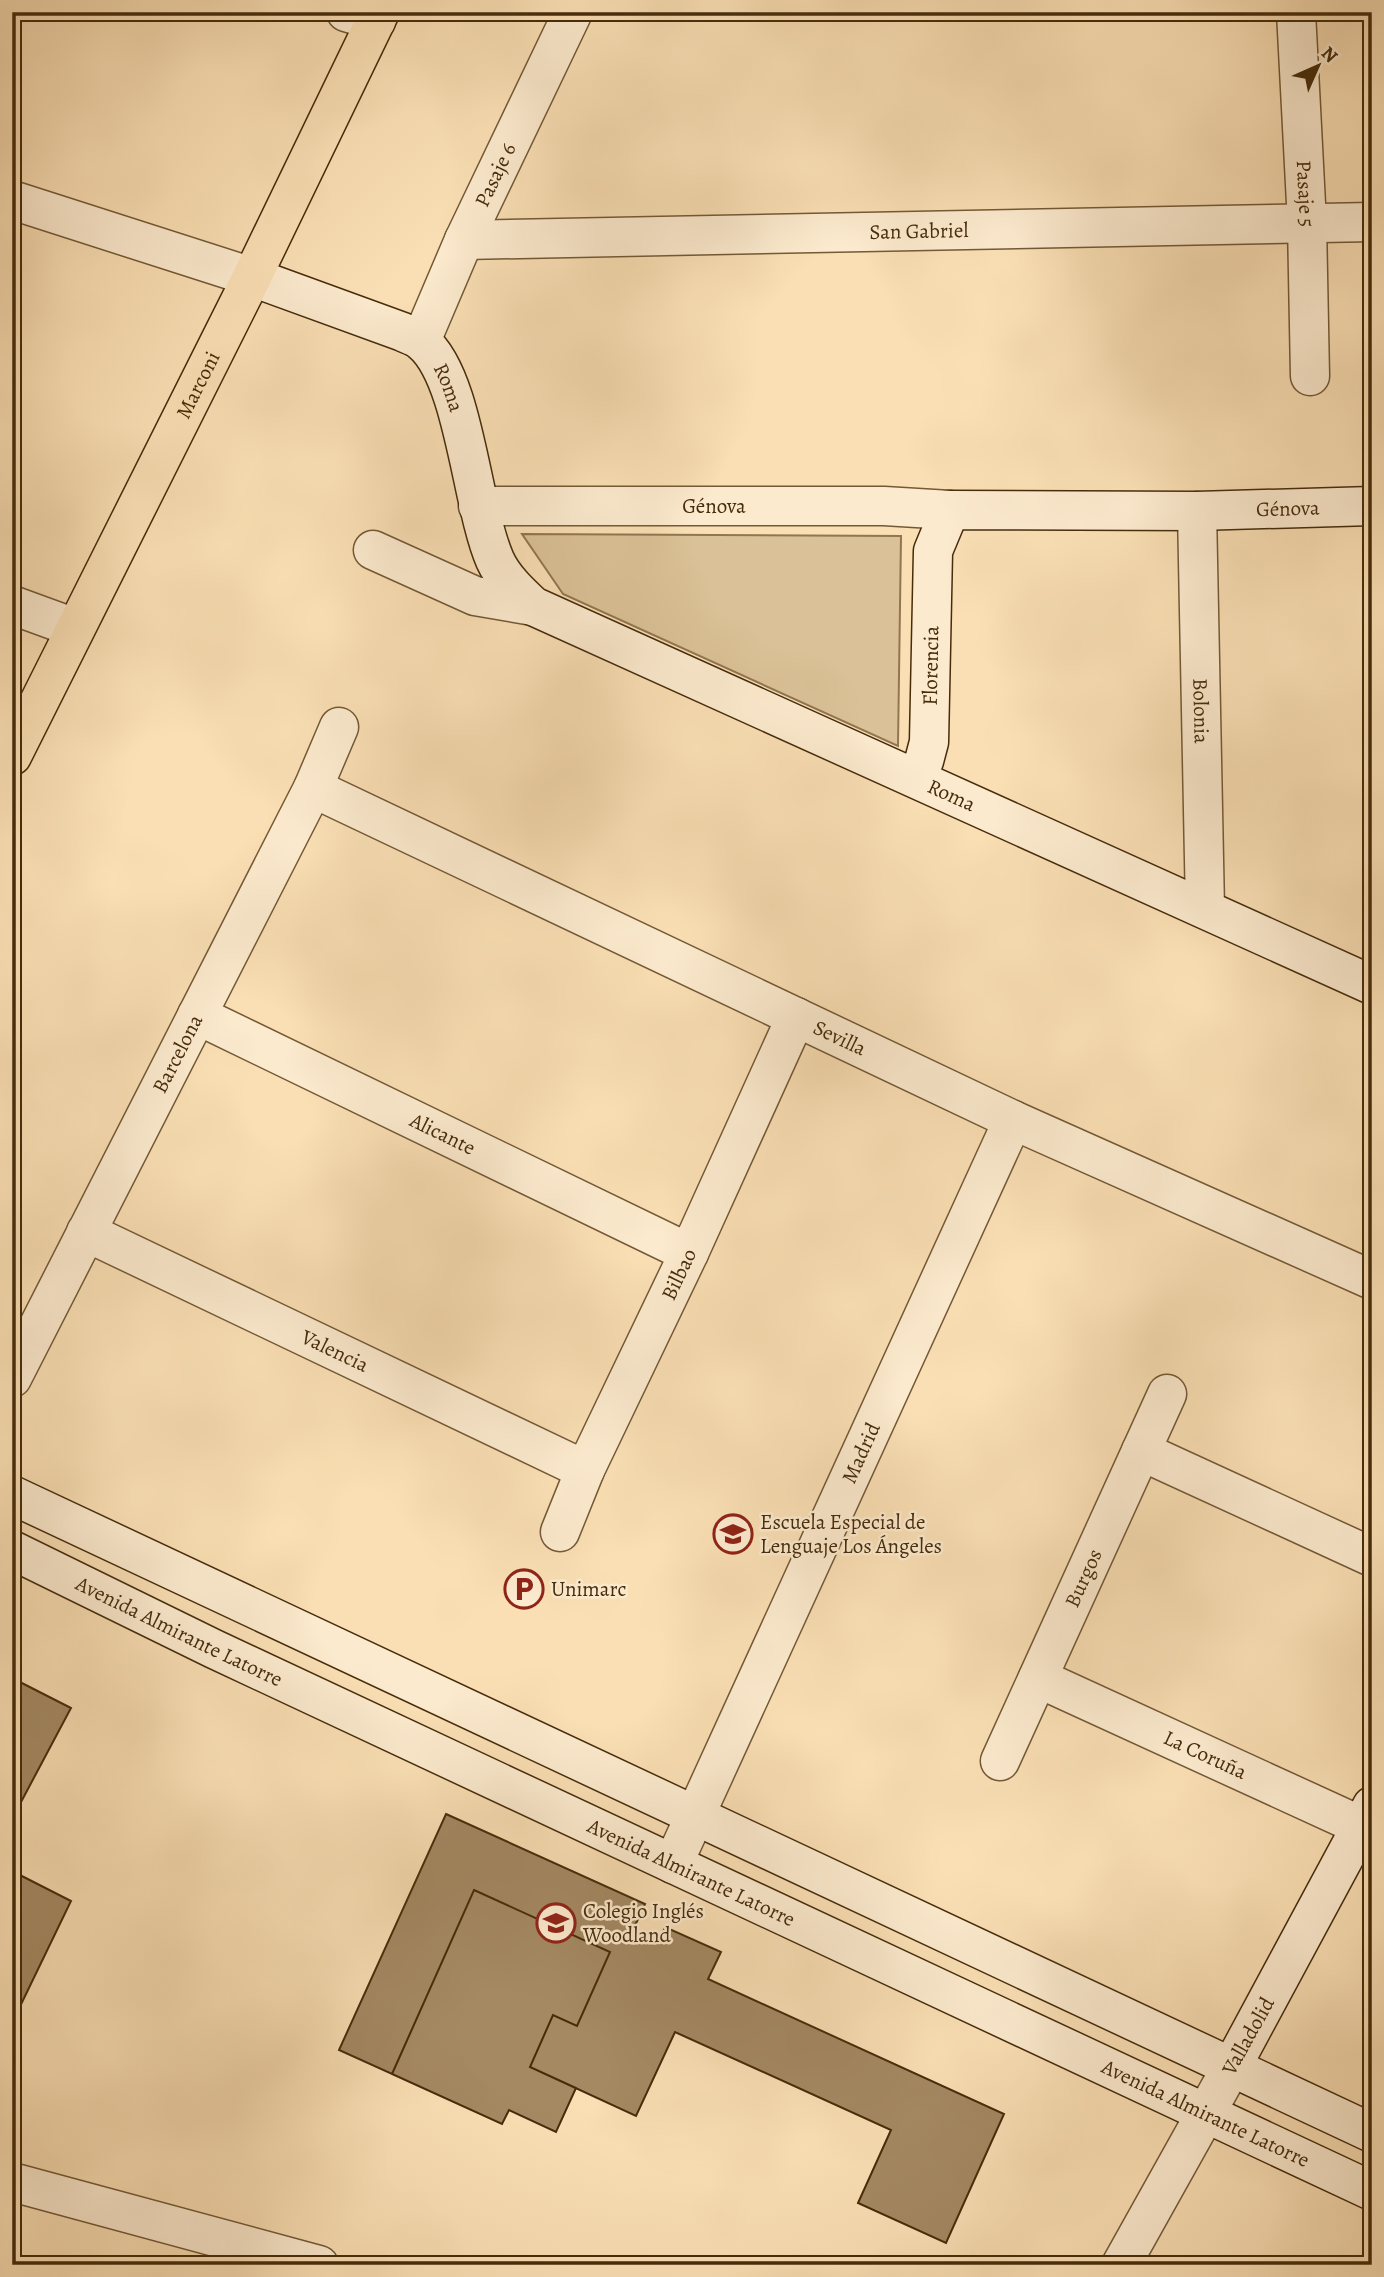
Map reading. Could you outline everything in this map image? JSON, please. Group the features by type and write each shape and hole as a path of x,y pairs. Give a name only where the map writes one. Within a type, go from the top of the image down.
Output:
{"main road":[{"name":"Marconi","path":"12,756 252,277 368,15"}],"street":[{"name":"Pasaje 6","path":"421,341 464,240 573,12"},
{"name":"Pasaje 5","path":"1297,12 1307,223 1310,376"},
{"name":"Roma","path":"12,200 252,277 421,341 436,359 449,387 458,415 478,506 495,562 513,588 533,606"},
{"name":"San Gabriel","path":"464,240 1372,222"},
{"name":"Génova","path":"478,506 884,506 950,510 1197,511 1372,506"},
{"name":"Florencia","path":"914,776 924,761 929,743 933,551 950,510"},
{"name":"Bolonia","path":"1197,511 1205,909"},
{"name":"Roma","path":"373,550 475,596 533,606 1372,985"},
{"path":"12,605 75,628"},
{"name":"Barcelona","path":"12,1378 313,788 339,727"},
{"name":"Sevilla","path":"313,788 1013,1120 1372,1280"},
{"name":"Alicante","path":"197,1015 689,1253"},
{"name":"Bilbao","path":"560,1532 585,1470 689,1253 796,1017"},
{"name":"Madrid","path":"673,1864 1013,1120"},
{"name":"Valencia","path":"86,1232 585,1470"},
{"name":"Burgos","path":"1000,1761 1167,1394"},
{"path":"1141,1451 1372,1557"},
{"path":"12,1495 1372,2133"},
{"name":"Avenida Almirante Latorre","path":"12,1550 214,1649 1372,2191"},
{"name":"La Coruña","path":"1038,1678 1368,1821"},
{"name":"Valladolid","path":"1121,2265 1368,1821"},
{"path":"12,2182 209,2251 319,2265"}],"shaded area":[{"path":"522,534 901,536 898,746 563,594"}],"building":[{"path":"12,1678 71,1708 12,1819"},
{"path":"446,1814 645,1904 632,1932 658,1944 665,1927 721,1952 708,1979 1004,2114 946,2243 858,2203 891,2130 675,2032 636,2116 530,2067 553,2015 577,2026 610,1952 474,1890 392,2074 339,2050"},
{"path":"12,1871 71,1901 13,2021 12,2021"},
{"path":"474,1890 610,1952 577,2026 553,2015 530,2067 576,2088 556,2132 509,2110 502,2124 392,2074"}],"place":[{"name":"Escuela Especial de Lenguaje Los Ángeles","path":"733,1534"},
{"name":"Unimarc","path":"524,1589"},
{"name":"Colegio Inglés Woodland","path":"556,1923"}]}
